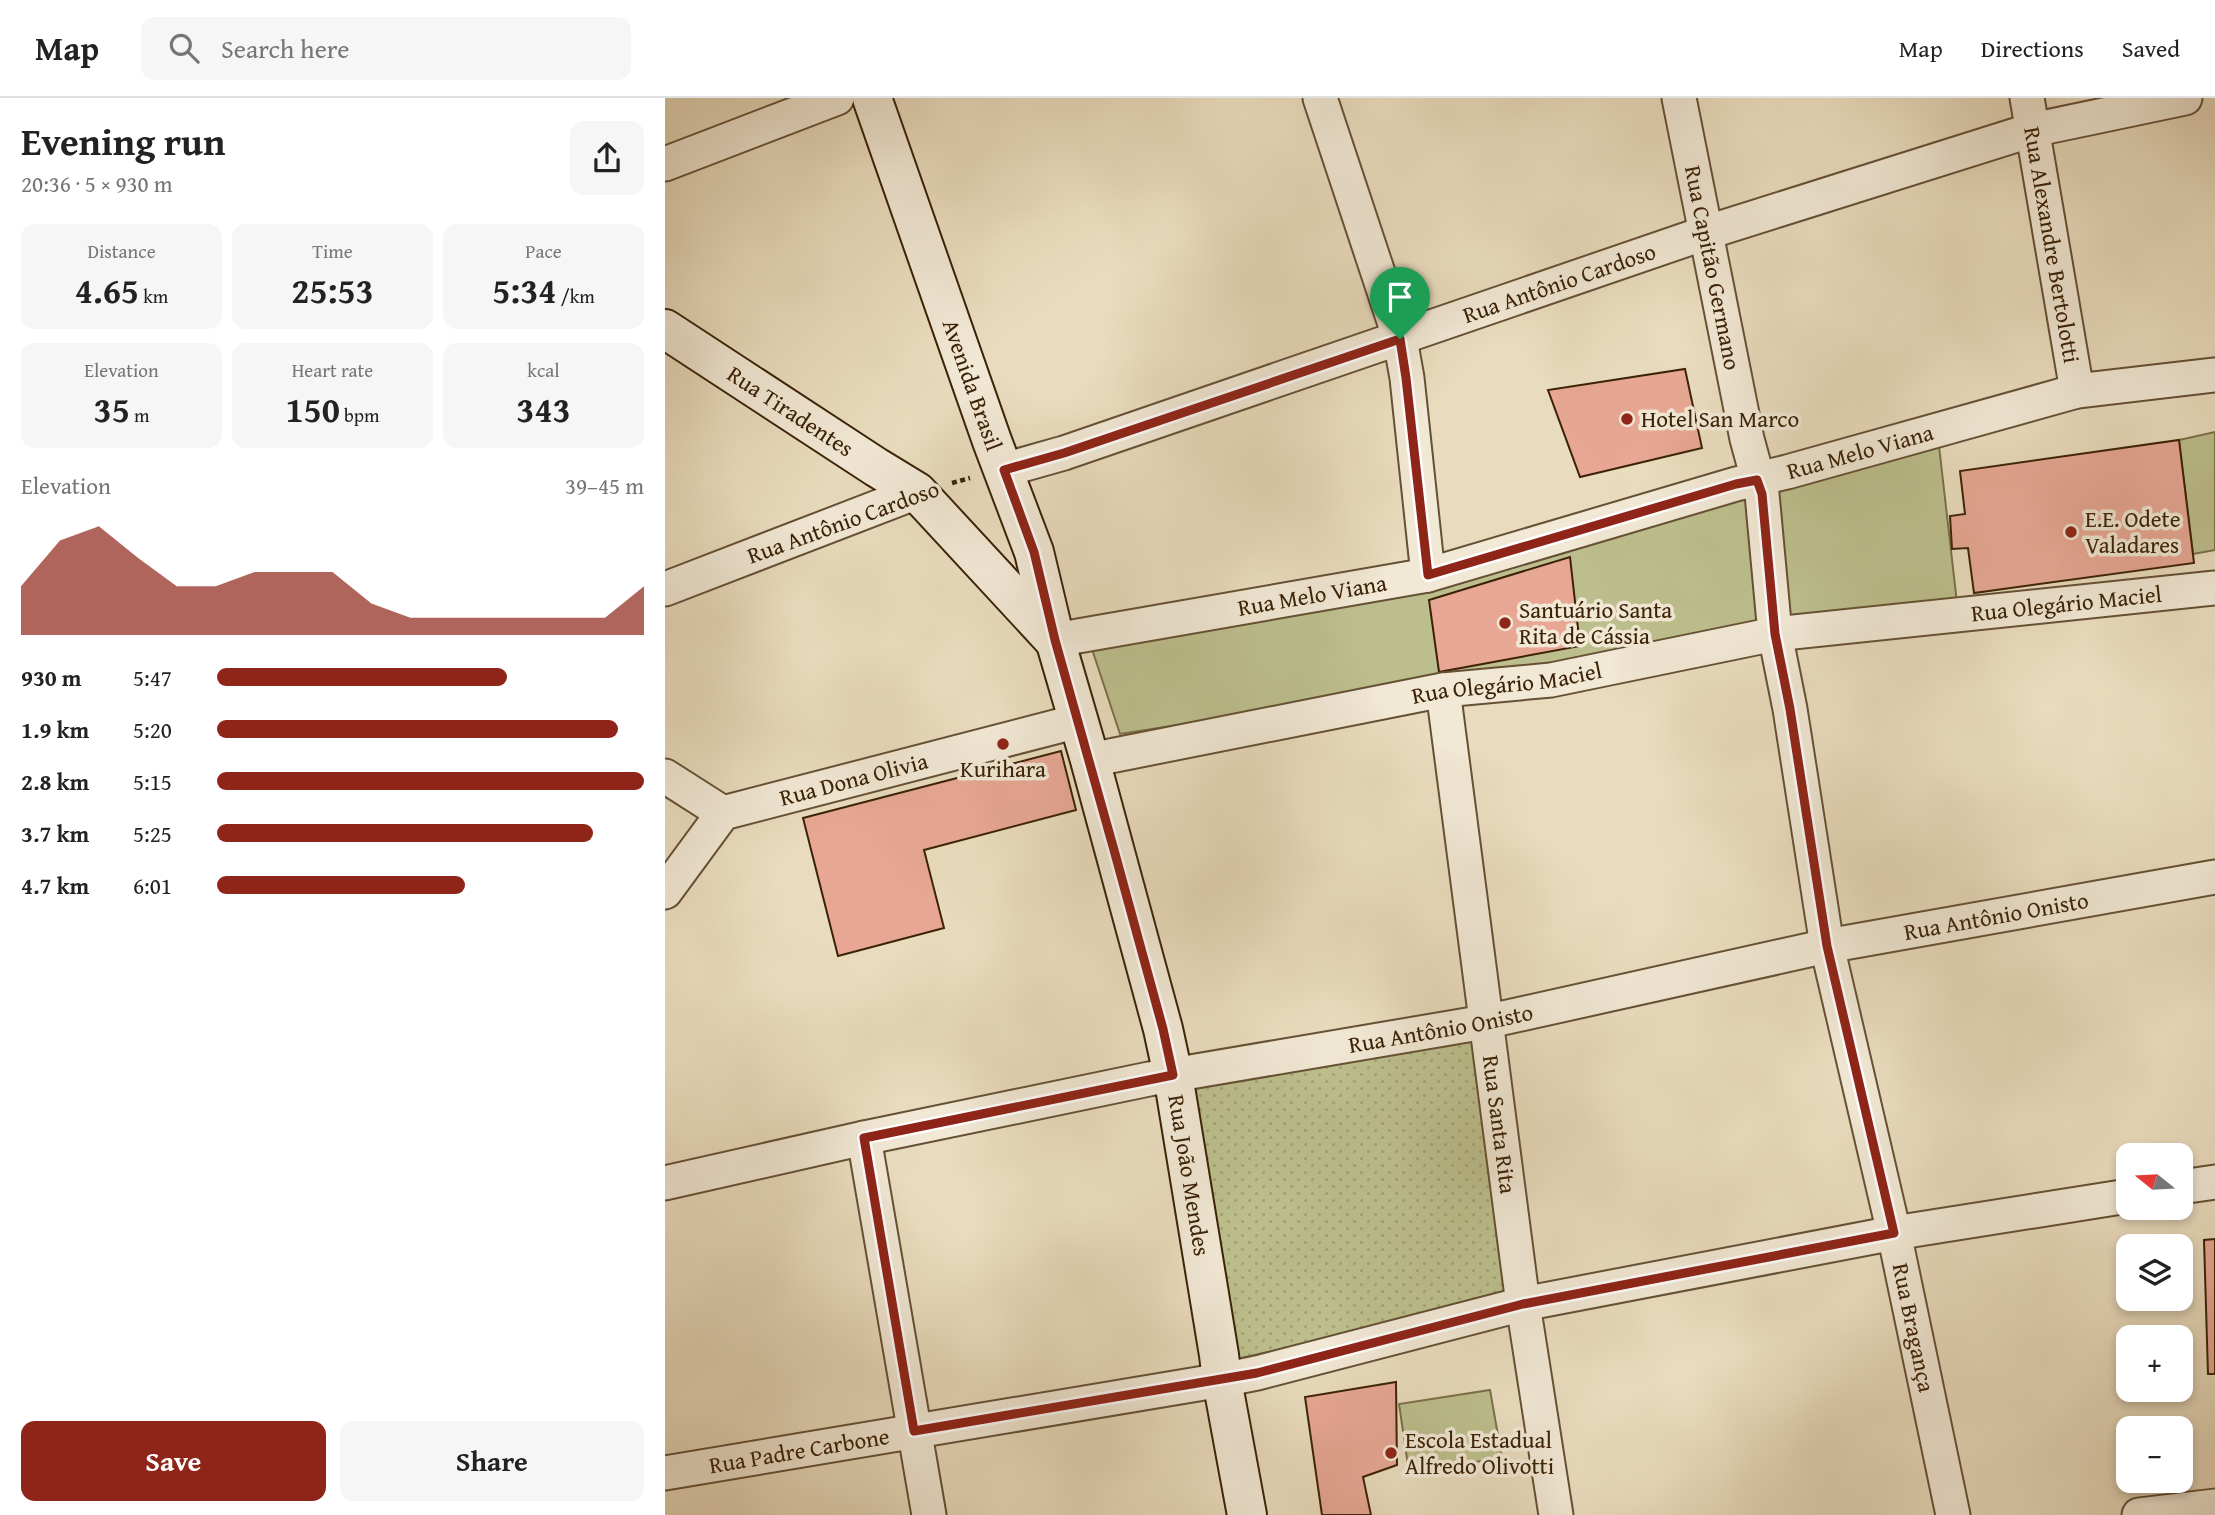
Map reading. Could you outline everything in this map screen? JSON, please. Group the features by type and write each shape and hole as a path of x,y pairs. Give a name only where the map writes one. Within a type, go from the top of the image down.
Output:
{"street":[{"path":"665,164 837,98"},
{"name":"Avenida Brasil","path":"872,98 1034,552 1055,640"},
{"path":"1320,98 1400,339 1428,575"},
{"name":"Rua Capitão Germano","path":"1679,98 1757,480"},
{"name":"Rua Antônio Cardoso","path":"1004,470 1064,453 1400,339 1705,233 2029,114 2185,98"},
{"name":"Rua Alexandre Bertolotti","path":"2029,114 2077,391"},
{"name":"Rua Tiradentes","path":"665,329 917,492"},
{"name":"Rua Melo Viana","path":"1055,640 1428,575 1736,484 2077,391 2215,375"},
{"name":"Rua Bragança","path":"1757,480 1762,494 1775,634 1790,709 1827,946 1894,1233 1953,1515"},
{"path":"917,492 1055,640"},
{"name":"Rua Antônio Cardoso","path":"665,589 917,492"},
{"name":"Rua Olegário Maciel","path":"1090,760 1443,690 1551,680 1775,634 2215,588"},
{"name":"Rua João Mendes","path":"1055,640 1163,1029 1247,1515"},
{"name":"Rua Santa Rita","path":"1443,690 1523,1304 1556,1515"},
{"name":"Rua Dona Olivia","path":"723,813 1078,721"},
{"path":"665,776 723,813 665,892"},
{"name":"Rua Antônio Onisto","path":"665,1183 864,1138 1173,1075 1485,1022 1827,946 2215,877"},
{"path":"864,1138 929,1515"},
{"path":"2193,1185 2215,1182"},
{"name":"Rua Padre Carbone","path":"665,1473 1222,1380 1523,1304 1894,1233 2116,1198"},
{"path":"2139,1515 2215,1506"}],"path":[{"name":"Rua Antônio Cardoso","path":"917,492 1004,470"}],"green space":[{"path":"2215,432 2215,550 2193,554 2179,440"},
{"path":"1939,446 1957,603 1120,734 1092,649 1428,586"},
{"path":"1477,1036 1513,1296 1228,1361 1184,1080"},
{"path":"1490,1390 1502,1458 1409,1472 1399,1404"}],"building":[{"name":"Hotel San Marco","path":"1685,369 1702,448 1580,477 1548,390"},
{"name":"E.E. Odete Valadares","path":"2179,440 2194,563 1974,593 1968,548 1952,549 1950,516 1965,514 1960,471"},
{"name":"Santuário Santa Rita de Cássia","path":"1570,557 1580,646 1439,672 1429,600"},
{"path":"1061,751 1076,810 924,850 944,928 838,956 803,818"},
{"path":"2215,1239 2215,1374 2208,1374 2204,1240"},
{"path":"1396,1382 1397,1465 1363,1477 1371,1515 1322,1515 1305,1397"}],"place":[{"name":"Hotel San Marco","path":"1627,419"},
{"name":"E.E. Odete Valadares","path":"2071,532"},
{"name":"Santuário Santa Rita de Cássia","path":"1505,623"},
{"name":"Kurihara","path":"1003,744"},
{"name":"Escola Estadual Alfredo Olivotti","path":"1391,1453"}],"route":[{"path":"1400,339 1428,575 1757,480 1762,494 1775,634 1790,709 1827,946 1894,1233 1523,1304 1257,1373 914,1431 864,1138 1173,1075 1163,1029 1055,640 1034,552 1004,470 1064,453 1400,339"}]}
